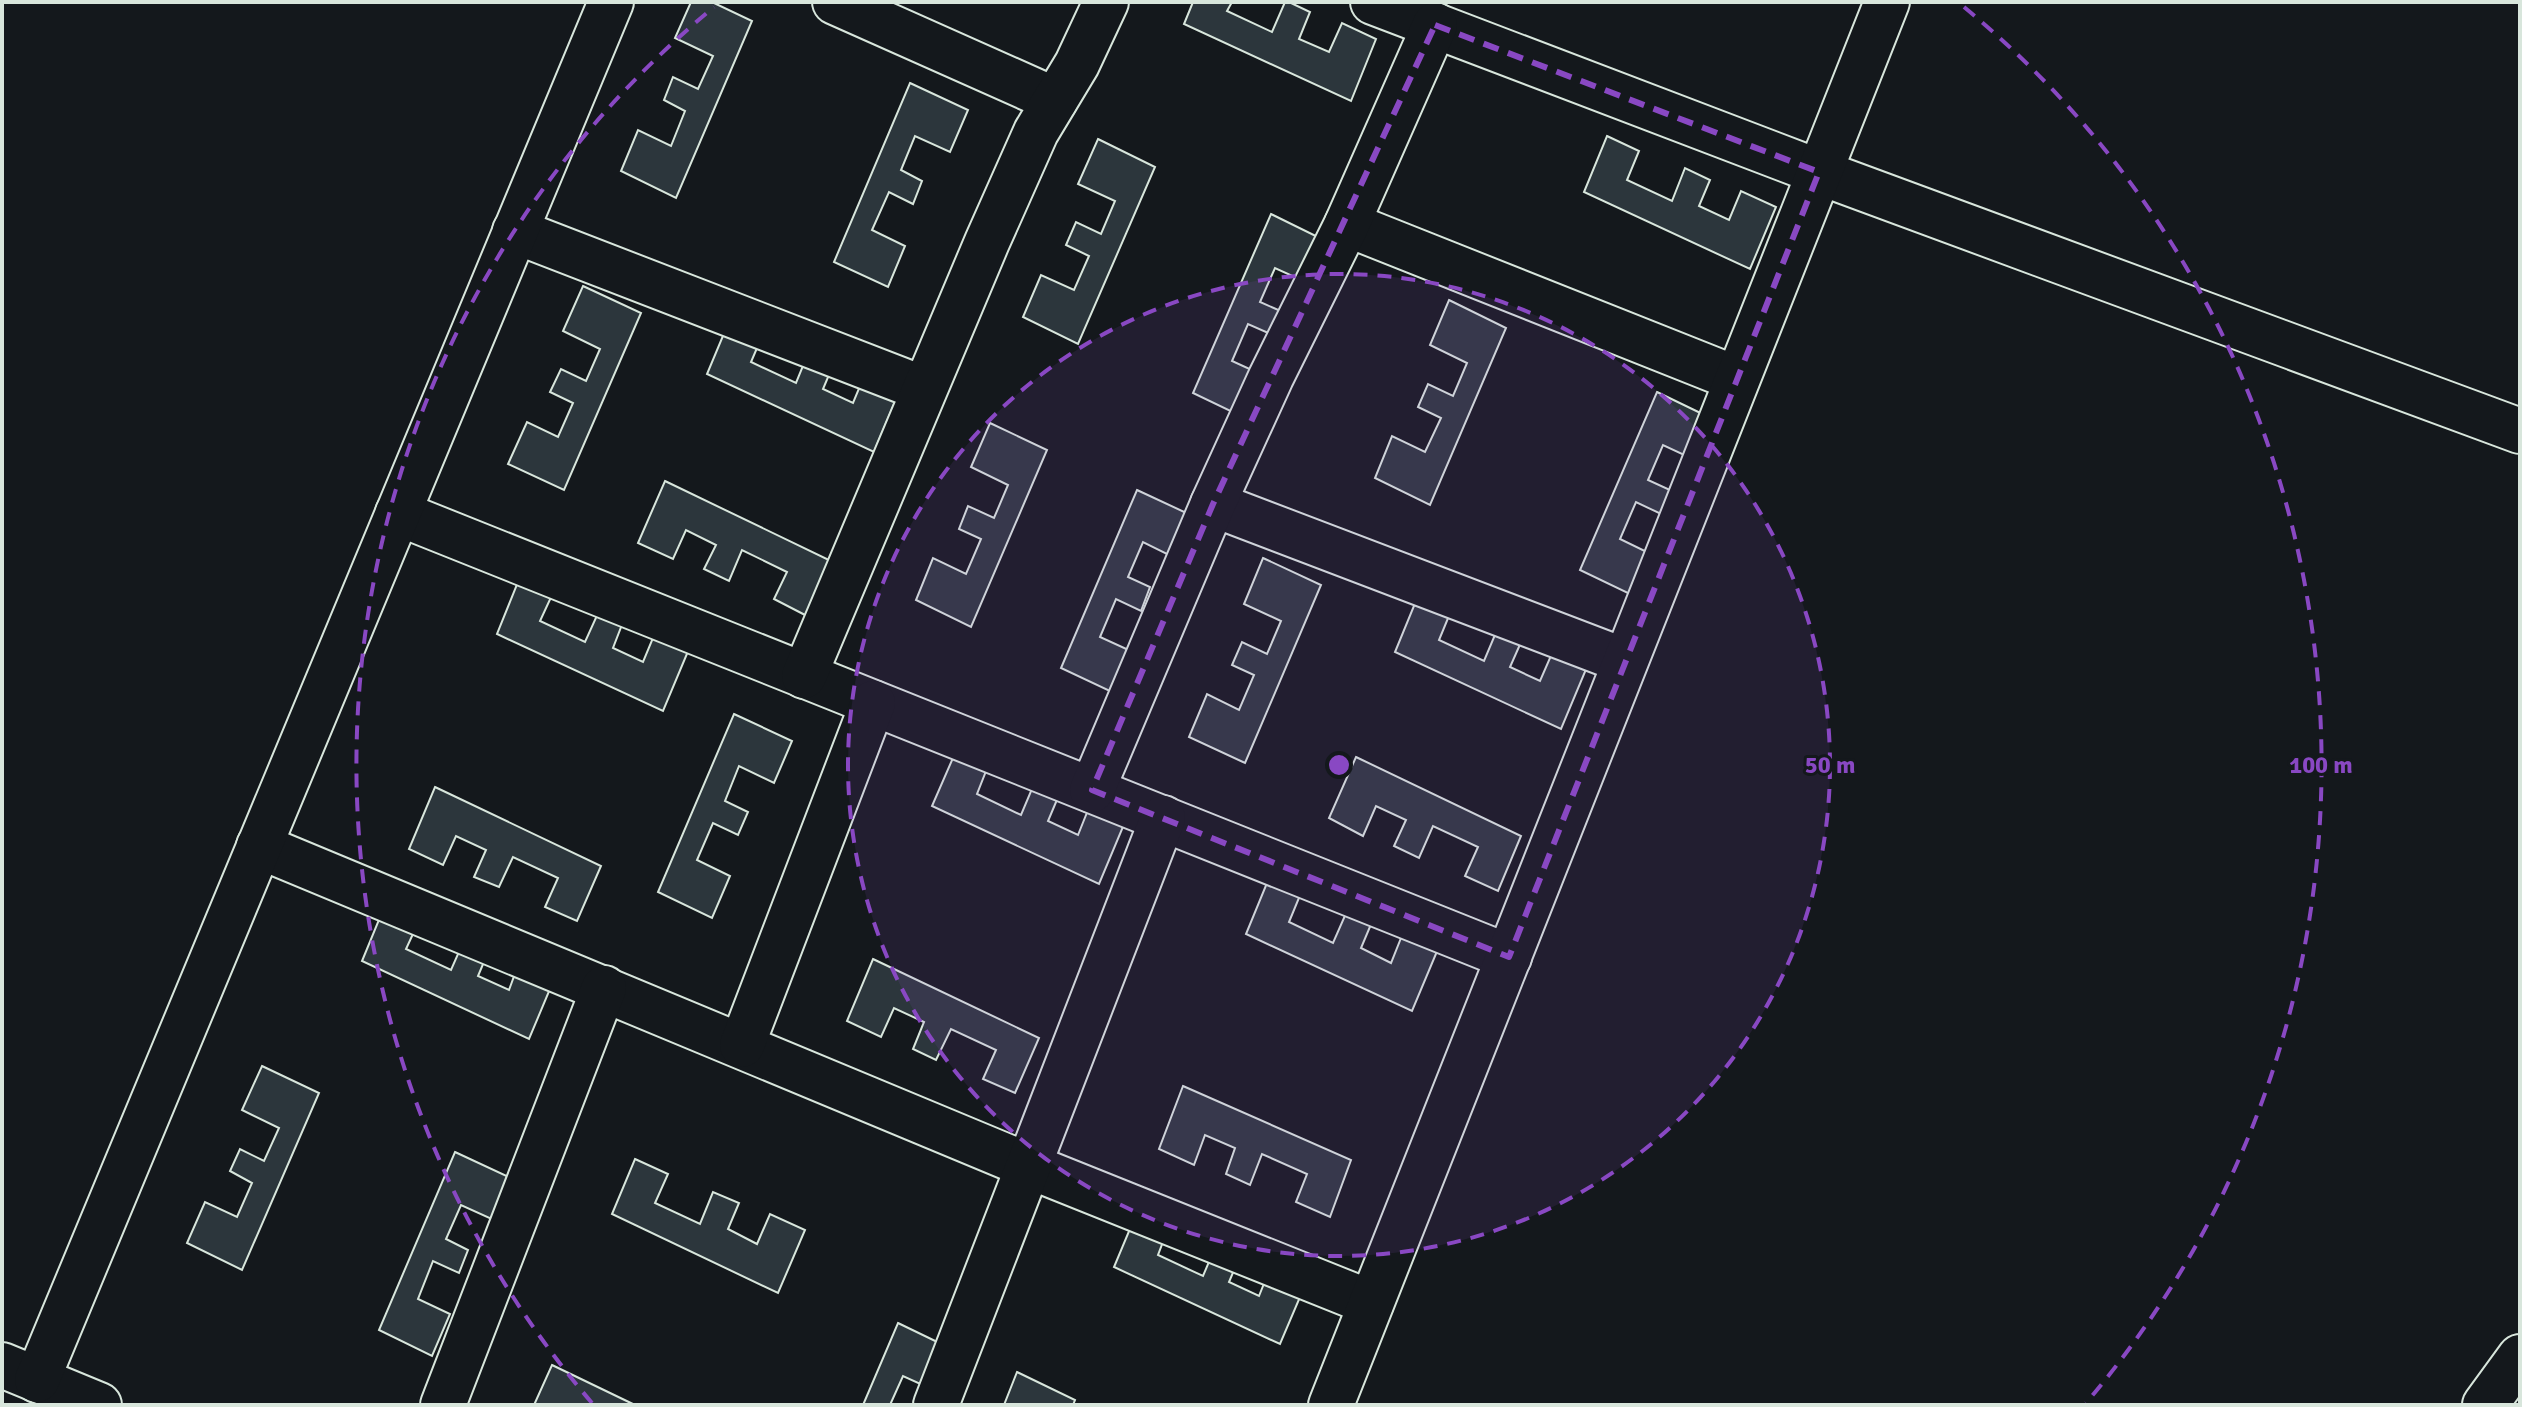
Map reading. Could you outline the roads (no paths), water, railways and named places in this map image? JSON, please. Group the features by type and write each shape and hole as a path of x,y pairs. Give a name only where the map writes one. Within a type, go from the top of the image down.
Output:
{"street":[{"path":"99,1405 19,1372 259,846 611,2"},
{"path":"835,2 1055,100"},
{"path":"804,676 1036,132 1077,64 1106,2"},
{"path":"1373,2 1819,172 2520,431"},
{"path":"1331,1405 1887,2"},
{"path":"1092,790 1213,504 1271,377 1347,224 1435,25"},
{"path":"1347,224 1737,379"},
{"path":"515,231 924,389"},
{"path":"1213,504 1625,661"},
{"path":"398,513 1509,957"},
{"path":"742,1045 873,703"},
{"path":"936,1405 1163,818"},
{"path":"259,846 1029,1166 1371,1303"},
{"path":"443,1405 604,988"},
{"path":"2485,1405 2520,1357"}]}
